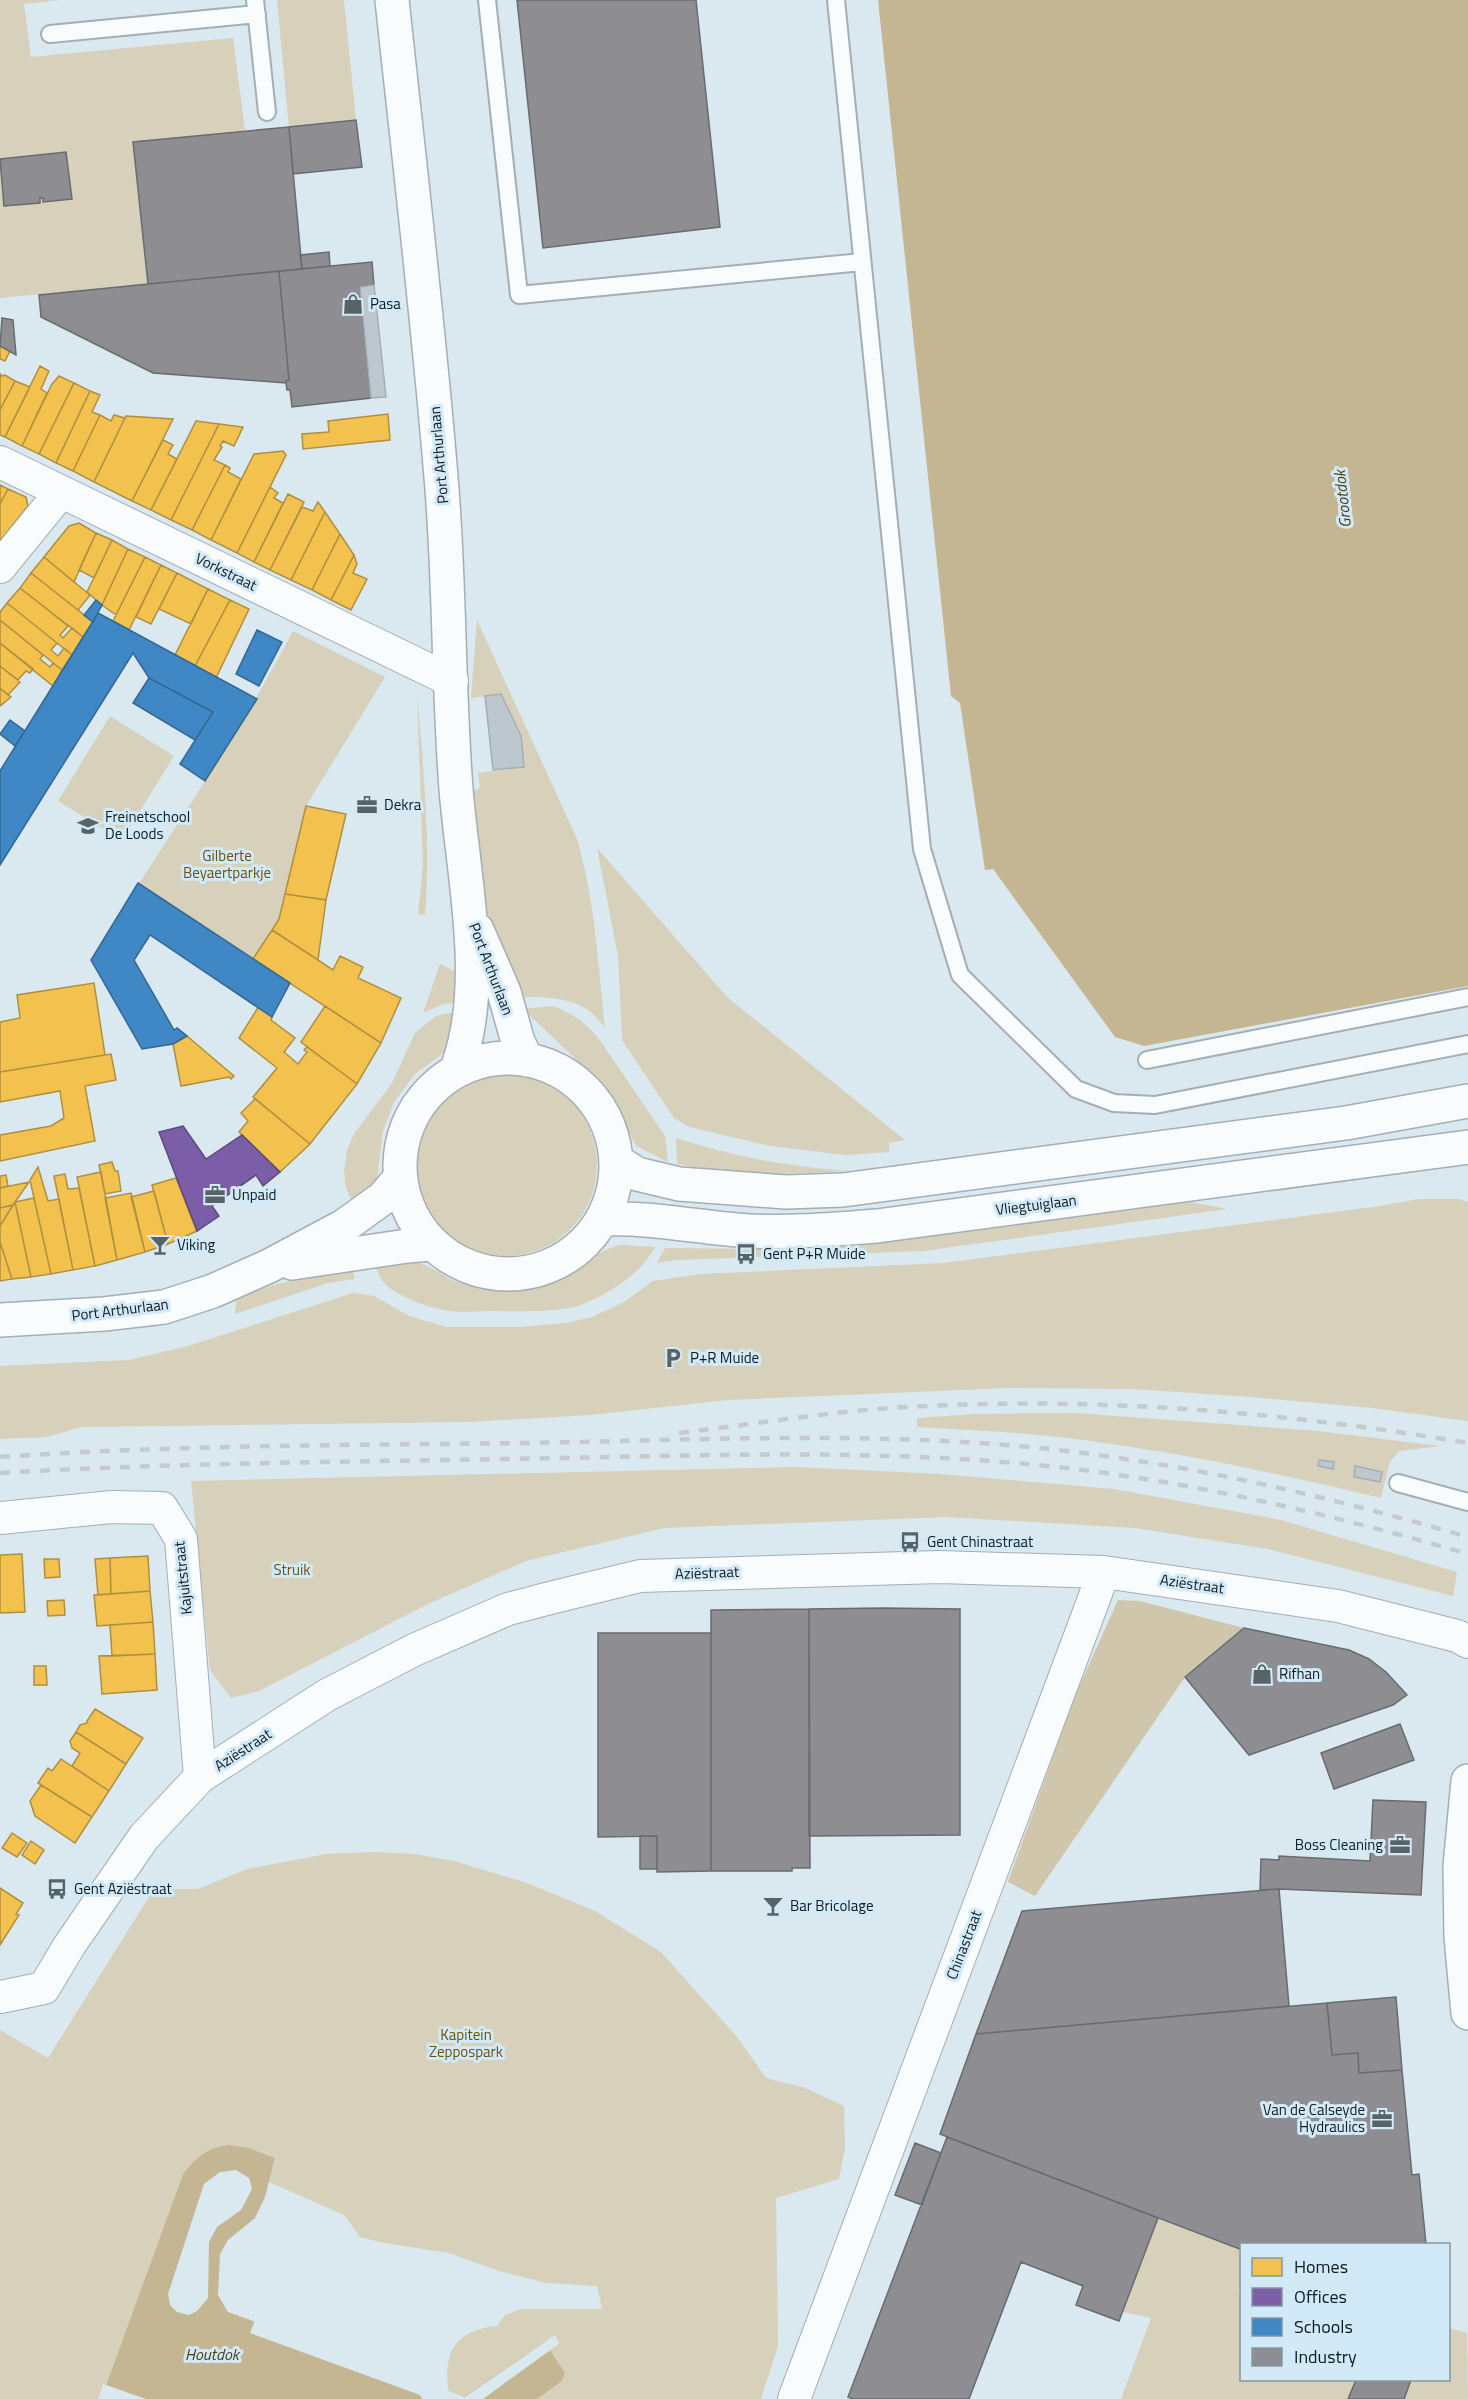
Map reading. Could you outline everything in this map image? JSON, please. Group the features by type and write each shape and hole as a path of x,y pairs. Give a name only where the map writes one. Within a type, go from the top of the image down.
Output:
{"main road":[{"name":"Port Arthurlaan","path":"392,0 441,477 448,570 456,788 468,911 473,998 463,1052 458,1066"},
{"name":"Port Arthurlaan","path":"468,911 504,992 518,1042 527,1060"},
{"path":"493,1059 527,1060 556,1069 582,1086 601,1109 613,1137 618,1162 614,1194 603,1219 585,1243 561,1261 533,1272 504,1275 474,1270 447,1257 431,1244 408,1209 400,1178 401,1145 413,1114 433,1088 458,1066 493,1059"},
{"path":"618,1162 637,1174 679,1184 786,1192 843,1190 1346,1123 1468,1101"},
{"name":"Vliegtuiglaan","path":"603,1219 650,1219 689,1226 752,1231 877,1226 1468,1147"},
{"name":"Port Arthurlaan","path":"0,1320 104,1314 164,1307 213,1291 269,1266 354,1220 383,1198 400,1178"},
{"name":"Port Arthurlaan","path":"269,1266 431,1244"},
{"path":"1468,1781 1460,1866 1461,1937 1468,2013"}],"street":[{"name":"Vorkstraat","path":"0,462 452,681"},
{"path":"0,567 61,492"},
{"name":"Kajuitstraat","path":"0,1518 112,1508 162,1508 181,1539 200,1777"},
{"name":"Aziëstraat","path":"0,1997 44,1988 69,1946 144,1837 200,1777 327,1695 414,1650 508,1610 640,1576 939,1567 1104,1572 1338,1606 1457,1636 1468,1642"},
{"name":"Chinastraat","path":"794,2399 1104,1572"}],"lane":[{"path":"487,0 519,294 862,262"},
{"path":"836,0 922,849 960,975 1076,1089 1114,1104 1155,1106 1468,1044"},
{"path":"50,34 256,7 267,112"},
{"path":"1147,1060 1468,997"},
{"path":"1398,1483 1468,1502"}],"green space":[{"path":"0,0 60,0 24,4 31,57 233,38 245,131 133,143 148,284 0,298"},
{"path":"277,0 344,0 356,120 289,127"},
{"path":"477,620 577,839 592,909 605,1028 590,1012 572,1002 554,998 517,997 483,901 473,791 480,788 478,773 524,767 521,736 501,694 471,698"},
{"name":"Gilberte Beyaertparkje","path":"293,631 385,677 306,806 279,919 253,959 139,883 246,714"},
{"path":"417,692 427,831 425,915 418,914 423,865"},
{"path":"110,716 174,756 122,840 58,801"},
{"path":"597,848 727,997 905,1140 889,1143 889,1152 845,1155 770,1146 689,1127 674,1118 622,1040 618,956"},
{"path":"440,964 456,972 455,1003 443,1004 423,1013"},
{"path":"552,1006 578,1019 599,1039 665,1136 668,1162 636,1146 615,1102 600,1082 523,1009"},
{"path":"454,1012 449,1046 445,1052 415,1074 394,1102 383,1131 377,1179 368,1194 354,1205 346,1188 344,1170 347,1150 354,1134 392,1083 415,1033 436,1016"},
{"path":"506,1074 541,1081 557,1089 570,1101 582,1114 590,1130 597,1165 590,1200 582,1216 570,1229 557,1241 541,1249 506,1256 471,1249 455,1241 442,1229 430,1216 422,1200 415,1165 422,1130 430,1114 442,1101 455,1089 471,1081"},
{"path":"676,1138 760,1160 847,1171 762,1173 677,1164"},
{"path":"1419,1199 1457,1199 1468,1202 1468,1421 1372,1408 1251,1397 1133,1389 1008,1388 728,1400 590,1415 467,1422 81,1427 47,1437 0,1439 0,1366 129,1360 188,1346 353,1293 374,1296 409,1316 447,1327 520,1327 566,1323 592,1317 624,1302 653,1281 701,1274 944,1263"},
{"path":"1191,1202 1227,1209 923,1251 677,1260 657,1263 665,1248 770,1249 845,1246"},
{"path":"619,1245 655,1247 632,1275 602,1296 571,1308 548,1310 460,1312 435,1308 409,1299 387,1286 374,1262 400,1260 415,1262 466,1285 514,1291 551,1282 606,1250"},
{"path":"351,1265 355,1279 328,1283 235,1314 236,1299 270,1286"},
{"path":"1075,1413 1318,1431 1440,1446 1399,1451 1390,1462 1381,1498 1258,1470 1133,1447 1032,1434 917,1427 917,1418 975,1414"},
{"name":"Struik","path":"795,1467 940,1474 1114,1489 1281,1520 1457,1572 1453,1596 1268,1549 1135,1528 946,1517 664,1528 526,1561 428,1604 259,1691 231,1698 210,1670 191,1481"},
{"name":"Kapitein Zeppospark","path":"375,1852 415,1854 454,1861 527,1883 595,1911 661,1952 737,2037 766,2078 805,2088 844,2106 845,2148 839,2179 776,2198 778,2346 761,2399 537,2399 562,2381 565,2373 550,2350 554,2335 465,2398 449,2394 447,2379 450,2356 462,2338 483,2328 497,2326 505,2315 521,2309 602,2309 597,2286 546,2283 499,2271 449,2253 360,2237 344,2215 269,2182 275,2158 235,2147 225,2147 215,2148 205,2153 194,2161 183,2174 101,2399 0,2399 0,2030 48,2058 154,1889 198,1889 247,1869 326,1854"},
{"path":"1158,2218 1240,2250 1238,2292 1240,2293 1240,2381 1356,2381 1348,2399 1121,2399 1151,2318 1123,2312"},
{"path":"1450,2328 1467,2333 1468,2399 1404,2399 1411,2381 1450,2381"}],"shaded area":[{"path":"1118,1600 1140,1601 1244,1628 1185,1677 1035,1896 1008,1882 1074,1698"}],"water":[{"name":"Grootdok","path":"878,0 1468,0 1468,986 1144,1046 1115,1037 993,869 985,870 960,703 951,696"},
{"name":"Houtdok","path":"229,2145 248,2148 275,2158 265,2197 255,2218 228,2240 220,2254 218,2295 228,2312 464,2397 555,2335 560,2343 550,2350 565,2373 562,2381 537,2399 101,2399 183,2174 203,2154 214,2148","holes":["236,2170 249,2178 252,2189 241,2210 217,2227 209,2242 208,2298 197,2311 189,2315 177,2312 170,2305 168,2294 204,2184 220,2172"]}],"pier":[{"path":"255,2320 465,2397 555,2335 560,2343 483,2399 422,2399 420,2395 250,2333"},
{"path":"103,2384 146,2399 98,2399"}],"building: Homes":[{"path":"0,346 10,351 5,361 0,359"},
{"path":"40,366 49,371 41,389 47,393 22,446 5,437"},
{"path":"0,373 1,376 5,375 15,381 0,410"},
{"path":"59,376 74,383 39,454 22,446 52,384"},
{"path":"15,381 30,387 5,437 0,435 0,410"},
{"path":"74,383 90,391 56,463 39,454"},
{"path":"90,391 100,395 92,412 100,415 73,471 56,463"},
{"path":"388,414 390,440 303,449 302,434 329,432 328,421"},
{"path":"100,415 111,421 114,415 125,418 94,482 73,471"},
{"path":"126,416 173,419 132,501 94,482"},
{"path":"196,421 219,424 171,520 151,510"},
{"path":"219,424 243,427 234,446 223,441 220,446 222,447 214,460 225,465 192,530 171,520"},
{"path":"163,440 173,445 168,454 177,459 151,510 132,501"},
{"path":"283,451 286,455 237,553 211,540 254,454"},
{"path":"225,465 230,468 228,472 241,479 211,540 192,530"},
{"path":"0,485 8,489 0,504"},
{"path":"270,487 278,493 274,498 283,503 254,562 237,553"},
{"path":"8,489 26,497 28,506 0,541 0,504"},
{"path":"288,494 304,502 270,570 254,562"},
{"path":"318,502 325,512 291,580 270,570 302,507 313,511"},
{"path":"325,512 340,534 312,590 291,580"},
{"path":"79,523 96,533 74,582 44,557 69,526"},
{"path":"96,533 112,540 94,578 79,570"},
{"path":"340,534 354,555 331,600 312,590"},
{"path":"112,540 128,549 102,605 87,592"},
{"path":"128,549 145,557 116,615 102,605"},
{"path":"354,555 357,564 353,573 367,579 351,610 331,600"},
{"path":"44,557 90,595 78,610 31,573"},
{"path":"145,557 161,565 129,630 113,621"},
{"path":"161,565 177,573 151,624 136,617"},
{"path":"31,573 93,622 83,637 20,588"},
{"path":"177,573 208,589 191,624 159,609"},
{"path":"20,588 68,626 60,635 63,638 72,628 83,637 72,655 7,603"},
{"path":"208,589 230,600 195,666 175,655"},
{"path":"230,600 249,609 216,678 195,666"},
{"path":"7,603 57,643 51,650 58,656 64,648 72,655 62,670 0,620 0,612"},
{"path":"0,620 43,655 40,659 50,667 53,663 62,670 53,686 0,643"},
{"path":"0,643 33,669 30,673 26,671 18,680 0,666"},
{"path":"0,666 20,682 8,695 0,688"},
{"path":"0,688 11,697 0,706"},
{"path":"306,806 346,814 326,900 285,894"},
{"path":"285,894 326,900 318,960 272,930 279,919"},
{"path":"272,930 333,970 340,956 363,967 358,978 401,998 381,1043 253,959"},
{"path":"94,983 105,1055 0,1072 0,1022 20,1018 17,995"},
{"path":"259,1006 272,1017 271,1020 295,1038 284,1052 298,1064 307,1052 304,1050 307,1047 357,1084 310,1144 253,1097 277,1068 239,1038"},
{"path":"325,1006 381,1043 357,1084 301,1042"},
{"path":"187,1036 234,1076 231,1079 229,1077 181,1086 173,1044"},
{"path":"111,1054 116,1080 85,1086 95,1141 0,1161 0,1135 51,1126 64,1118 60,1091 0,1102 0,1072"},
{"path":"255,1099 310,1144 280,1172 239,1132 248,1121 241,1113"},
{"path":"112,1162 115,1171 118,1171 121,1191 105,1194 99,1165"},
{"path":"38,1167 48,1201 59,1199 73,1270 51,1274 30,1180"},
{"path":"101,1172 117,1260 95,1266 77,1177"},
{"path":"65,1174 68,1189 79,1188 95,1266 73,1270 54,1176"},
{"path":"6,1175 8,1186 0,1188 0,1176"},
{"path":"176,1178 197,1231 168,1244 152,1185"},
{"path":"29,1182 13,1205 0,1208 0,1188"},
{"path":"154,1191 168,1244 145,1252 131,1197"},
{"path":"131,1193 145,1252 117,1260 105,1198"},
{"path":"34,1198 51,1274 31,1277 15,1202"},
{"path":"15,1202 31,1277 12,1279 0,1242 0,1226"},
{"path":"13,1205 0,1226 0,1208"},
{"path":"0,1242 12,1279 0,1281"},
{"path":"22,1554 25,1612 0,1613 0,1555"},
{"path":"148,1556 150,1591 111,1594 110,1558"},
{"path":"110,1558 111,1594 98,1595 95,1559"},
{"path":"44,1559 59,1559 60,1577 45,1578"},
{"path":"150,1591 153,1622 97,1626 94,1595"},
{"path":"64,1600 65,1615 48,1616 47,1601"},
{"path":"153,1622 155,1654 112,1656 110,1625"},
{"path":"155,1654 157,1690 102,1694 99,1656"},
{"path":"34,1666 46,1666 47,1685 34,1685"},
{"path":"95,1709 143,1738 126,1764 76,1732 80,1725 87,1723"},
{"path":"76,1732 126,1764 109,1791 72,1766 80,1753 72,1748 70,1741"},
{"path":"61,1759 109,1791 92,1817 38,1783 48,1768 52,1771"},
{"path":"41,1785 92,1817 75,1843 35,1816 30,1801"},
{"path":"12,1833 27,1843 17,1857 2,1848"},
{"path":"31,1841 44,1850 35,1864 22,1855"},
{"path":"0,1888 23,1903 16,1914 19,1915 0,1945"}],"building: Offices":[{"path":"183,1126 206,1159 242,1135 280,1172 263,1186 256,1175 212,1206 219,1216 197,1231 159,1132"}],"building: Schools":[{"path":"96,600 102,605 93,622 84,615"},
{"path":"98,613 257,699 205,781 180,764 213,712 149,678 133,653 0,865 0,771"},
{"path":"257,630 282,642 259,686 236,674"},
{"path":"149,678 213,712 195,740 133,703"},
{"path":"10,720 25,731 15,746 0,734"},
{"path":"138,883 290,983 272,1017 150,935 134,960 174,1030 177,1028 187,1036 173,1044 142,1049 91,960"}],"building: Industry":[{"path":"517,0 696,0 720,227 543,248"},
{"path":"356,120 362,167 293,174 289,127"},
{"path":"289,127 302,269 148,284 133,142"},
{"path":"66,152 72,199 43,202 43,198 40,198 40,203 4,206 0,159"},
{"path":"329,252 330,266 302,269 300,255"},
{"path":"372,262 374,285 360,287 371,398 292,407 290,390 287,390 286,383 289,380 279,271"},
{"path":"279,271 289,380 286,383 153,373 41,317 39,295"},
{"path":"2,318 13,320 16,355 0,346"},
{"path":"809,1609 960,1609 960,1835 809,1836"},
{"path":"809,1609 810,1868 792,1868 792,1871 711,1871 711,1610"},
{"path":"1244,1628 1349,1650 1369,1659 1386,1672 1407,1695 1393,1705 1249,1755 1185,1677"},
{"path":"598,1633 711,1633 711,1871 657,1872 657,1836 598,1837"},
{"path":"1400,1724 1414,1760 1334,1789 1321,1753"},
{"path":"1373,1800 1426,1802 1421,1895 1260,1890 1261,1859 1279,1860 1279,1856 1370,1861"},
{"path":"640,1836 657,1836 657,1869 640,1869"},
{"path":"1279,1889 1289,2006 976,2034 1022,1911"},
{"path":"1396,1997 1402,2070 1359,2073 1358,2053 1332,2055 1327,2003"},
{"path":"1327,2003 1332,2055 1358,2053 1359,2073 1402,2070 1412,2175 1419,2174 1426,2243 1240,2243 1240,2249 940,2134 976,2034"},
{"path":"947,2137 1158,2218 1119,2321 1076,2305 1083,2286 1021,2262 969,2399 853,2399 848,2397"},
{"path":"915,2143 941,2153 922,2205 895,2195"},
{"path":"1356,2381 1411,2381 1404,2399 1348,2399"}],"building: Other":[{"path":"374,285 386,397 371,398 360,287"},
{"path":"501,694 521,736 524,767 493,770 485,696"},
{"path":"1319,1460 1334,1462 1333,1469 1318,1466"},
{"path":"1355,1466 1382,1472 1380,1482 1354,1477"}],"railway":[{"path":"679,1433 879,1409 978,1404 1049,1404 1119,1405 1259,1415 1468,1443"},
{"path":"0,1457 197,1448 783,1438 975,1443 1094,1454 1202,1472 1309,1495 1468,1537"},
{"path":"0,1473 252,1463 725,1455 872,1455 945,1458 1091,1471 1186,1486 1328,1516 1468,1554"}],"place":[{"name":"Pasa","path":"353,304"},
{"name":"Dekra","path":"367,805"},
{"name":"Freinetschool De Loods","path":"88,826"},
{"name":"Unpaid","path":"215,1195"},
{"name":"Viking","path":"160,1245"},
{"name":"Gent P+R Muide","path":"746,1254"},
{"name":"P+R Muide","path":"673,1358"},
{"name":"Gent Chinastraat","path":"910,1542"},
{"name":"Rifhan","path":"1262,1674"},
{"name":"Boss Cleaning","path":"1400,1845"},
{"name":"Gent Aziëstraat","path":"57,1889"},
{"name":"Bar Bricolage","path":"773,1906"},
{"name":"Van de Calseyde Hydraulics","path":"1382,2119"}]}
